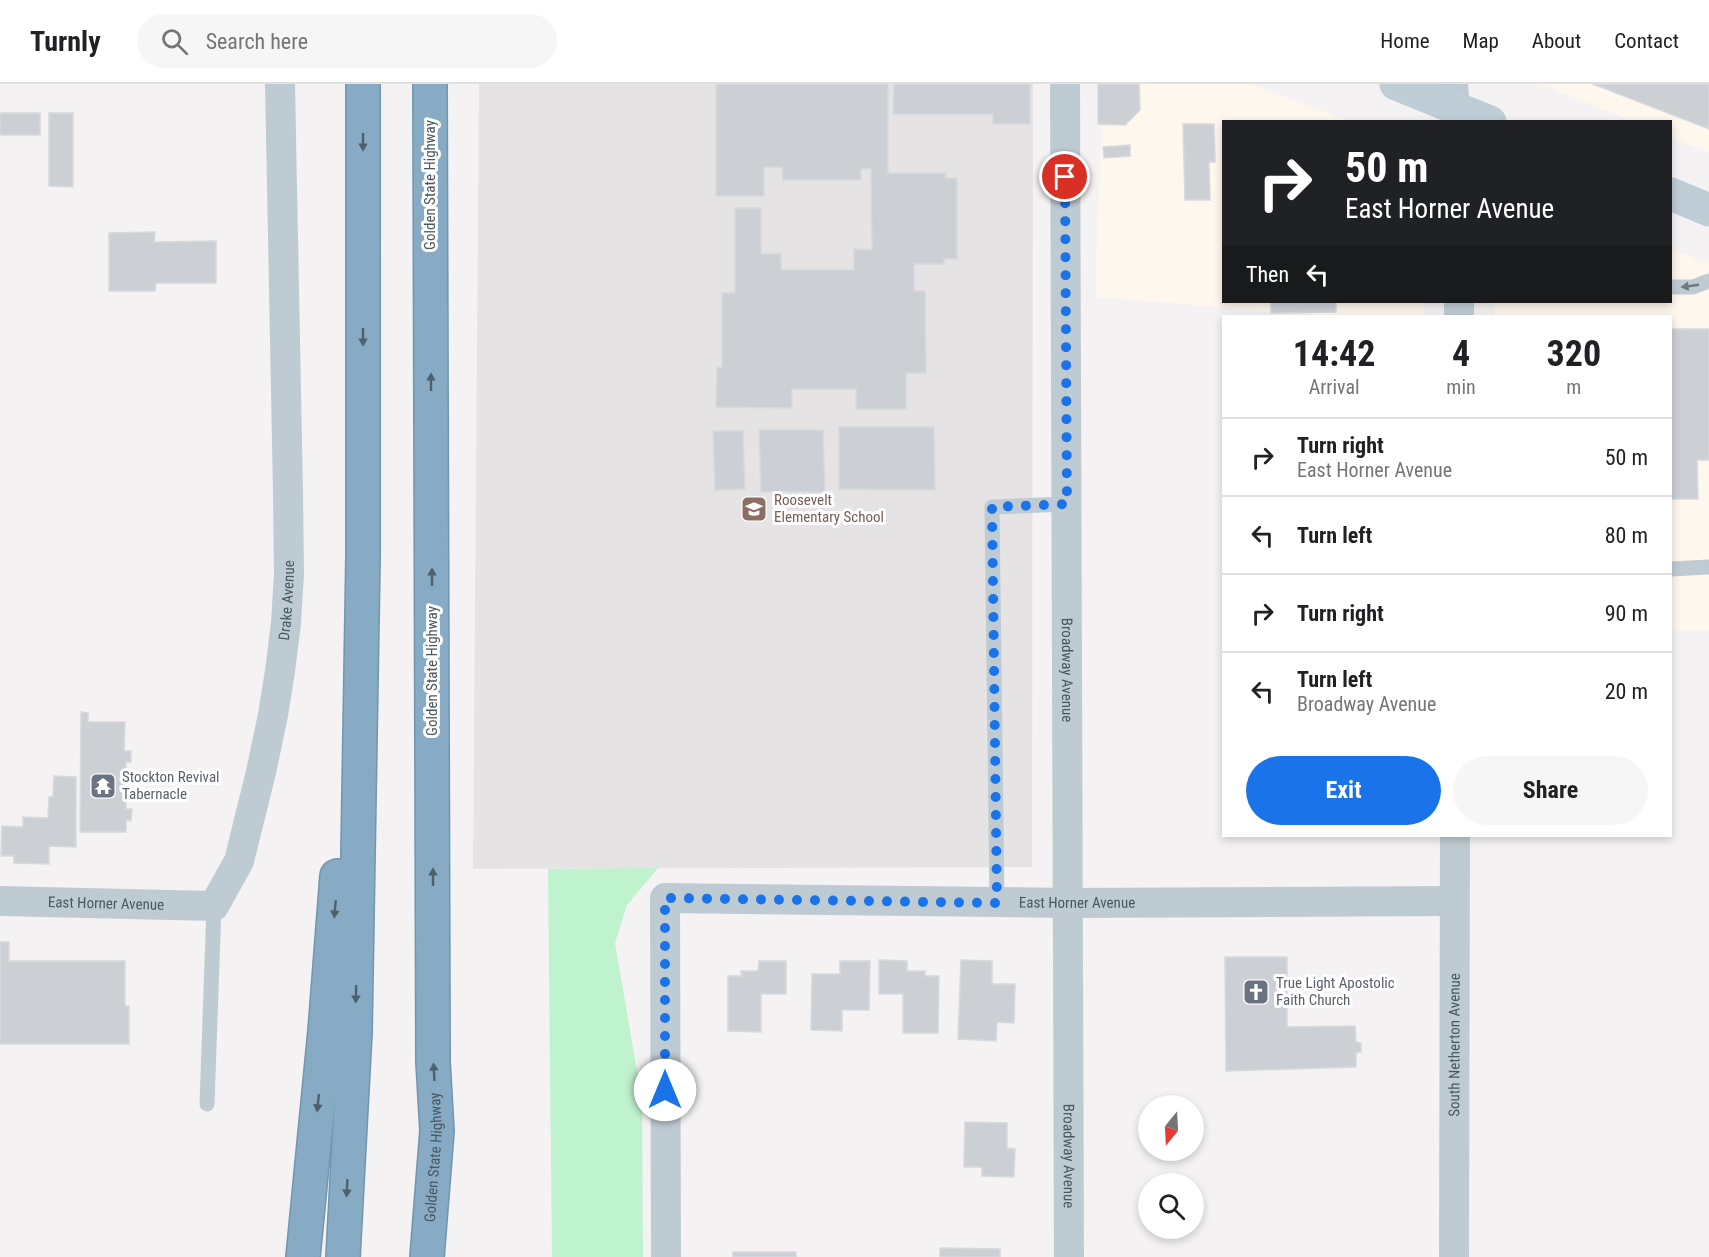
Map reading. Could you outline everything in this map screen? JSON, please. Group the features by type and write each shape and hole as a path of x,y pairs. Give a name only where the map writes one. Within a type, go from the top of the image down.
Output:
{"highway":[{"path":"343,1257 355,1032 363,557 363,84"},
{"name":"Golden State Highway","path":"427,1257 437,1131 433,1062 430,84"},
{"path":"303,1257 326,1019 363,557"},
{"path":"437,1131 443,1257"}],"main road":[{"path":"1396,84 1455,104 1486,120"},
{"path":"1672,195 1709,210"}],"street":[{"name":"Drake Avenue","path":"214,906 239,861 270,726 286,623 289,573 280,84"},
{"name":"Broadway Avenue","path":"1065,84 1069,1257"},
{"name":"South Netherton Avenue","path":"1454,1257 1455,837"},
{"name":"East Horner Avenue","path":"666,1257 665,898 997,903 1454,901"},
{"name":"East Horner Avenue","path":"0,901 214,906"}],"lane":[{"path":"1672,287 1693,287 1709,281"},
{"path":"997,903 992,507 1067,504"},
{"path":"1672,569 1709,567"},
{"name":"Drake Avenue","path":"207,1104 214,906"}],"shaded area":[{"name":"Roosevelt Elementary School","path":"479,84 1033,84 1032,867 473,869"},
{"path":"1105,84 1251,84 1346,120 1222,120 1222,303 1424,303 1424,315 1319,315 1096,297 1097,224"},
{"path":"1540,84 1709,84 1709,153 1672,137 1672,120 1630,120"},
{"path":"1672,249 1709,264 1709,631 1672,631 1672,315 1494,315 1494,303 1672,303"}],"green space":[{"path":"658,868 627,905 615,943 642,1100 643,1257 552,1257 548,869"}],"building":[{"path":"716,84 888,84 888,173 946,173 945,178 957,178 957,259 944,259 944,264 914,264 914,291 925,291 926,373 906,373 906,409 856,409 856,389 792,389 792,408 716,407 717,367 722,367 722,293 735,293 735,208 761,208 761,254 781,254 781,270 854,270 854,249 872,250 871,169 861,169 861,180 783,180 782,167 764,167 764,196 716,196"},
{"path":"894,84 1030,84 1030,124 993,124 993,114 893,114"},
{"path":"1098,84 1139,84 1140,110 1125,125 1098,124"},
{"path":"1593,84 1709,84 1709,129"},
{"path":"0,113 40,113 40,135 0,135"},
{"path":"49,113 73,113 73,187 49,186"},
{"path":"1183,124 1214,124 1215,162 1209,162 1210,200 1185,200"},
{"path":"1130,145 1130,156 1104,158 1103,147"},
{"path":"155,232 154,242 216,241 216,283 156,283 155,291 109,291 109,233"},
{"path":"1271,303 1336,303 1336,312 1271,313"},
{"path":"1672,329 1709,329 1709,460 1697,460 1698,499 1672,499"},
{"path":"839,427 934,427 935,490 839,489"},
{"path":"759,430 823,430 825,492 761,492"},
{"path":"713,431 743,431 745,489 715,490"},
{"name":"Stockton Revival Tabernacle","path":"81,712 88,713 88,722 125,722 124,751 131,751 131,762 126,762 126,809 132,809 131,821 126,820 126,832 80,832"},
{"path":"54,776 76,777 76,847 49,846 49,864 14,863 14,856 1,856 2,826 23,827 23,817 48,818 49,797 53,797"},
{"path":"0,942 9,942 9,961 125,961 125,1006 129,1006 129,1044 0,1044"},
{"name":"True Light Apostolic Faith Church","path":"1225,957 1287,957 1287,1027 1355,1026 1356,1042 1361,1043 1361,1052 1356,1053 1356,1067 1226,1071"},
{"path":"879,960 907,961 907,971 925,971 925,976 939,976 938,1033 903,1033 903,994 879,994"},
{"path":"961,960 992,961 992,984 1015,984 1014,1023 997,1022 996,1041 958,1039"},
{"path":"759,961 786,961 786,994 761,994 761,1032 728,1031 728,976 742,976 741,971 758,971"},
{"path":"840,961 870,961 869,1010 842,1010 842,1031 811,1030 812,974 840,974"},
{"path":"965,1122 1007,1123 1007,1148 1015,1149 1014,1177 982,1176 982,1167 964,1167"},
{"path":"940,1248 1000,1249 1000,1257 940,1257"},
{"path":"733,1252 796,1252 796,1257 733,1257"}],"place":[{"name":"Roosevelt Elementary School","path":"754,509"},
{"name":"Stockton Revival Tabernacle","path":"103,786"},
{"name":"True Light Apostolic Faith Church","path":"1256,992"}],"route":[{"path":"665,1090 665,898 997,903 992,507 1067,504 1065,177"}]}
